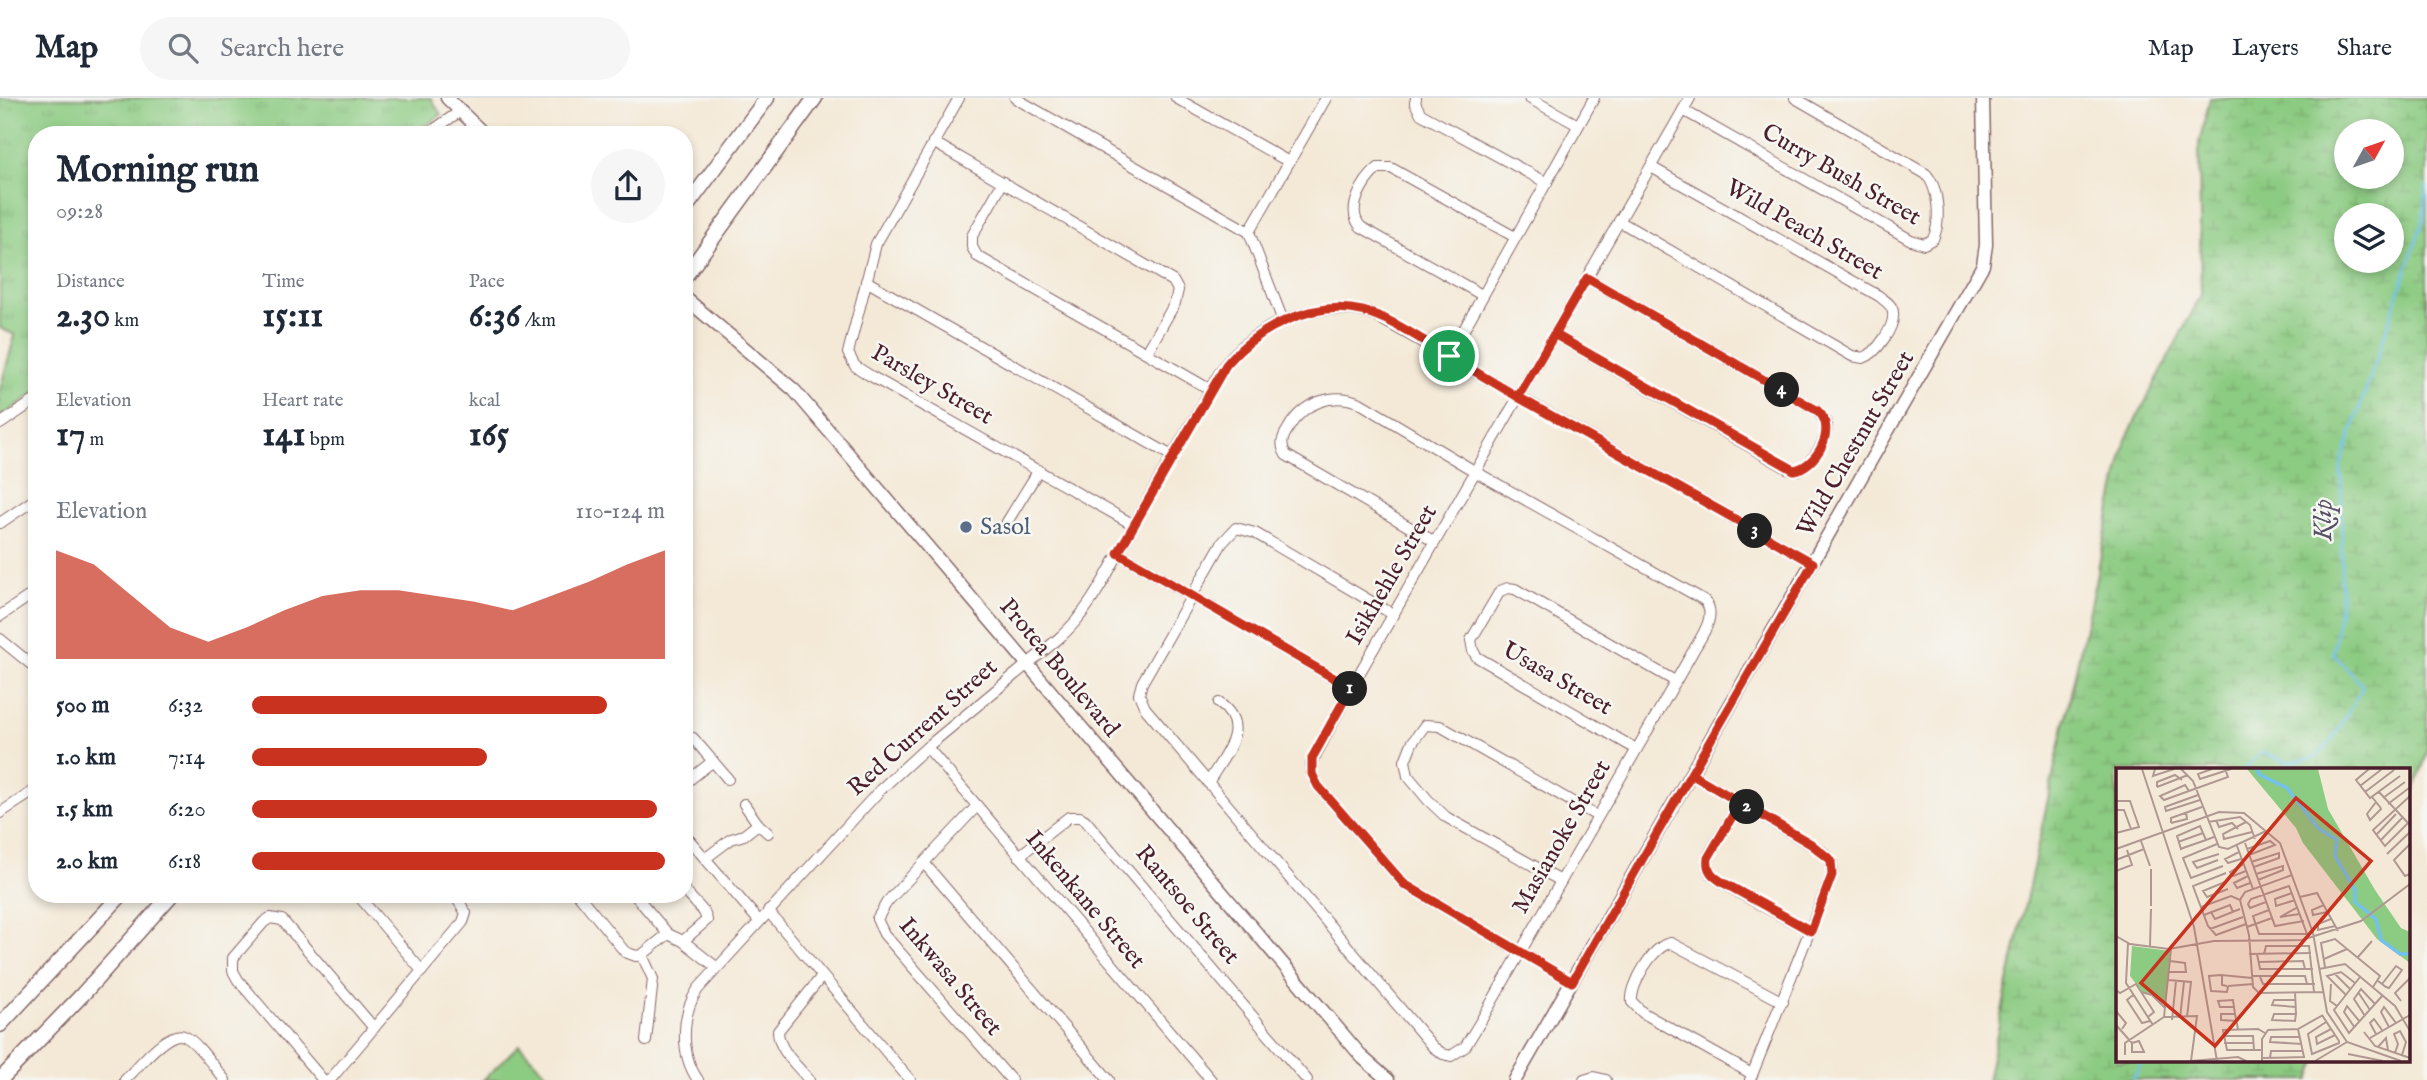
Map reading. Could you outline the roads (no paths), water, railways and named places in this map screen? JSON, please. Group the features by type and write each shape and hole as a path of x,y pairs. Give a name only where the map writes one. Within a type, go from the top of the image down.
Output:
{"main road":[{"path":"693,199 767,98"},
{"path":"693,266 815,98"},
{"path":"0,1025 114,903"},
{"path":"1,1080 164,903"}],"street":[{"path":"447,98 475,126"},
{"name":"Parsley Street","path":"959,98 876,244 848,353 855,366 1134,524"},
{"path":"1015,98 1249,232 1283,321"},
{"path":"1177,98 1289,162"},
{"path":"1249,232 1326,98"},
{"path":"1416,98 1415,103 1421,114 1547,183"},
{"path":"1529,98 1578,125"},
{"path":"1449,356 1594,98"},
{"name":"Isikhehle Street","path":"1572,982 1404,884 1318,786 1312,774 1312,758 1690,98"},
{"name":"Curry Bush Street","path":"1684,110 1911,240 1924,244 1933,239 1936,230 1935,191 1926,174 1796,98"},
{"name":"Wild Chestnut Street","path":"1515,1080 1983,264 1986,245 1983,98"},
{"path":"439,126 459,112"},
{"path":"933,142 1173,281 1178,289 1175,303 1147,352"},
{"name":"Wild Peach Street","path":"1619,221 1852,356 1863,358 1875,352 1892,324 1892,307 1879,296 1651,167"},
{"path":"1482,295 1362,227 1356,221 1354,207 1371,175 1378,168 1391,168 1516,237"},
{"path":"1003,182 972,236 974,252 983,260 1211,390"},
{"path":"1554,334 1787,468 1798,470 1807,465 1825,439 1828,428 1818,411 1587,278"},
{"path":"866,281 1172,456"},
{"name":"Protea Boulevard","path":"693,305 794,390 1363,1058 1388,1080"},
{"name":"Red Current Street","path":"698,1080 687,1060 687,1011 692,998 716,967 881,789 1076,622 1234,355 1254,338 1283,321 1343,308 1359,310 1387,321 1813,563"},
{"path":"1435,542 1286,455 1282,444 1293,418 1310,405 1342,397 1350,398 1476,472"},
{"path":"0,424 28,405"},
{"path":"1007,522 1038,470"},
{"name":"Masianoke Street","path":"1192,597 1142,683 1139,694 1144,708 1425,1037 1443,1054 1454,1055 1469,1042 1708,623 1710,613 1707,603 1476,472"},
{"path":"0,523 28,504"},
{"path":"1192,597 1222,543 1231,531 1241,528 1255,533 1394,615"},
{"path":"1118,553 1351,688"},
{"name":"Usasa Street","path":"1636,749 1484,661 1473,652 1471,640 1500,591 1515,589 1675,681"},
{"path":"0,616 28,597"},
{"path":"0,639 28,662"},
{"path":"1208,783 1233,739 1236,728 1232,715 1219,703"},
{"path":"1561,881 1443,815 1408,776 1405,761 1412,743 1426,725 1440,726 1598,816"},
{"path":"693,737 728,779"},
{"name":"Inkenkane Street","path":"927,747 1211,1080"},
{"path":"693,777 713,761"},
{"path":"1691,774 1811,844 1831,860 1832,875 1783,1002 1751,1077 1643,1013 1632,1002 1635,986 1653,952 1664,944 1671,943 1783,1002"},
{"path":"0,813 28,795"},
{"path":"1740,803 1710,853 1707,862 1709,871 1722,882 1811,931"},
{"path":"744,804 768,833"},
{"name":"Inkwasa Street","path":"977,806 880,910 877,919 884,934 1011,1080"},
{"name":"Rantsoe Street","path":"1019,856 1069,817 1085,820 1307,1080"},
{"path":"706,858 731,839 744,835 758,824"},
{"path":"693,844 759,920"},
{"path":"924,863 1110,1080"},
{"path":"683,941 707,920 704,912 693,900"},
{"path":"365,903 422,971"},
{"path":"330,1080 466,917 460,903"},
{"path":"585,903 625,952 642,955 668,934"},
{"path":"642,903 668,934 683,941 716,967"},
{"path":"768,911 910,1080"},
{"path":"323,1080 233,971 233,958 264,922 271,918 282,920 374,1028"},
{"path":"642,955 653,979 646,1041"},
{"path":"809,1080 783,1049 778,1031 822,976"},
{"path":"126,1080 163,1042 176,1034 193,1042 225,1080"},
{"path":"1584,1080 1594,1077 1606,1080"}],"waterway":[{"name":"Klip","path":"2245,768 2263,752 2287,762 2315,758 2331,743 2363,686 2333,654 2341,600 2341,464 2423,221 2427,186"},
{"name":"Klip","path":"2133,1080 2142,1062"}],"place":[{"name":"Sasol","path":"966,527"}]}
